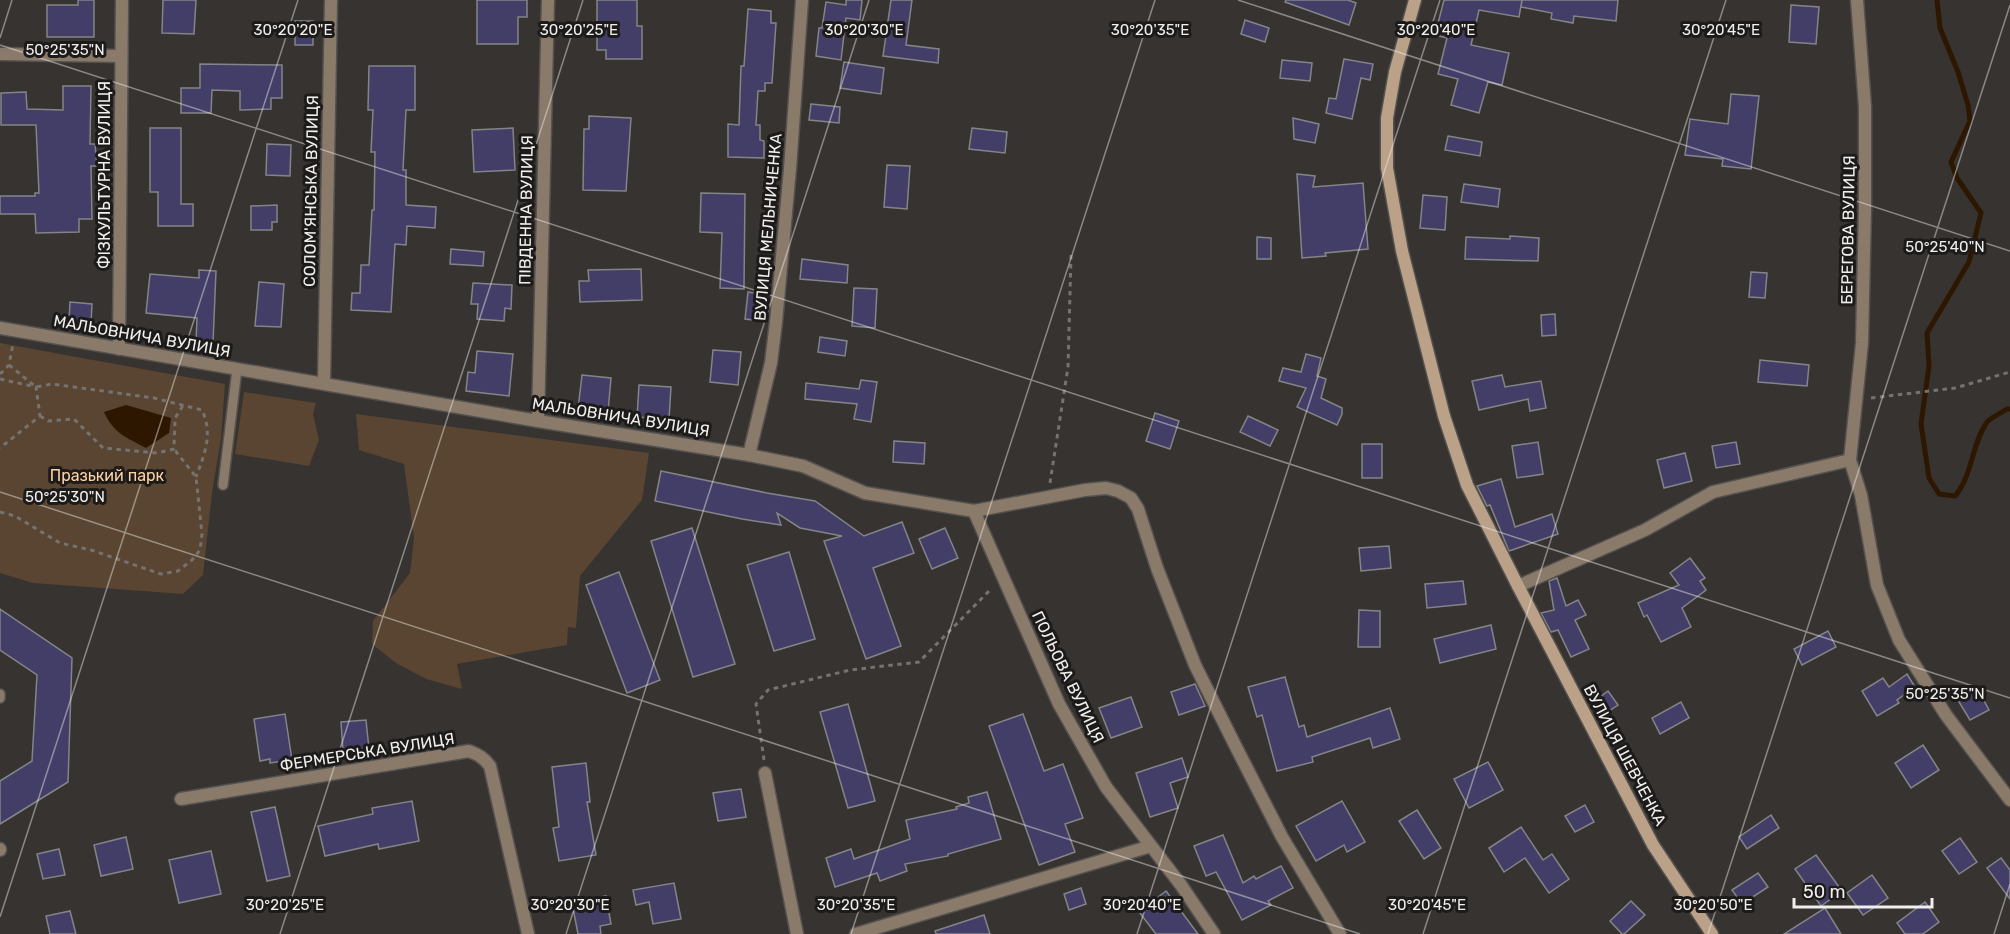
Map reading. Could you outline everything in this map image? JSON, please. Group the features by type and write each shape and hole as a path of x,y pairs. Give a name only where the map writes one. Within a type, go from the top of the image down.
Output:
{"street":[{"name":"ФІЗКУЛЬТУРНА ВУЛИЦЯ","path":"119,350 122,0"},
{"name":"СОЛОМ'ЯНСЬКА ВУЛИЦЯ","path":"324,383 331,0"},
{"name":"ПІВДЕННА ВУЛИЦЯ","path":"538,421 548,0"},
{"name":"ВУЛИЦЯ МЕЛЬНИЧЕНКА","path":"749,455 771,363 776,322 802,0"},
{"name":"ВУЛИЦЯ ШЕВЧЕНКА","path":"1415,0 1395,72 1387,118 1387,168 1402,251 1444,416 1467,485 1518,586 1653,845 1712,934"},
{"name":"БЕРЕГОВА ВУЛИЦЯ","path":"1850,460 1862,343 1866,208 1865,107 1857,0"},
{"path":"0,54 121,56"},
{"name":"МАЛЬОВНИЧА ВУЛИЦЯ","path":"0,328 749,455 803,466 866,493 974,511 1047,496 1106,488 1118,491 1131,498 1138,509 1166,591 1195,664 1282,837 1340,934"},
{"path":"1518,586 1645,530 1713,492 1850,460 1861,495 1878,585 1899,640 1946,716 2010,800"},
{"name":"ПОЛЬОВА ВУЛИЦЯ","path":"974,511 1059,704 1106,788 1181,885 1214,934"},
{"name":"ФЕРМЕРСЬКА ВУЛИЦЯ","path":"181,799 469,751 478,754 490,766 528,934"},
{"path":"765,773 796,934"},
{"path":"856,934 1151,846"}],"lane":[{"path":"223,485 237,369"}],"path":[{"path":"1047,496 1068,367 1071,255"},
{"path":"0,374 9,365 15,331"},
{"path":"9,365 36,387 40,416"},
{"path":"1856,399 1955,388 2010,372"},
{"path":"0,379 36,387 52,384 184,404 202,410 208,422 207,447 196,477 202,534 200,550 178,571 161,574 91,550 60,543 15,516 0,512"},
{"path":"184,404 175,418 174,448 196,477"},
{"path":"0,448 40,416"},
{"path":"40,416 48,421 74,419 103,448 157,453 174,448"},
{"path":"765,773 756,704 768,690 850,670 919,662 1003,577"}],"green space":[{"name":"Празький парк","path":"0,343 225,384 221,439 212,493 203,575 183,594 33,583 0,573"},
{"path":"244,392 316,403 313,414 319,440 309,466 235,454"},
{"path":"356,414 649,453 642,500 580,576 576,628 568,627 567,645 457,664 462,689 426,679 396,663 372,644 373,621 410,573 414,538 404,464 359,450"}],"shaded area":[{"path":"126,405 171,418 169,433 146,448 121,434 104,412"}],"building":[{"path":"78,0 94,0 94,37 47,37 47,5 78,5"},
{"path":"163,0 196,0 194,34 162,33"},
{"path":"477,0 527,0 527,17 518,17 518,44 477,44"},
{"path":"597,0 637,0 637,26 642,26 642,59 606,59 606,50 597,50"},
{"path":"846,0 862,0 860,20 846,18 841,60 816,56 819,28 822,28 826,2 846,5"},
{"path":"891,0 912,0 906,45 939,49 938,63 883,56"},
{"path":"1286,0 1348,0 1356,3 1349,25 1285,2"},
{"path":"1444,0 1522,0 1519,17 1479,10 1471,45 1509,53 1502,85 1488,82 1479,113 1451,105 1458,79 1438,74 1447,38 1435,35"},
{"path":"1522,0 1618,0 1616,21 1574,16 1573,23 1551,19 1552,13 1521,7"},
{"path":"1791,5 1819,7 1816,44 1789,42"},
{"path":"748,9 771,11 771,23 776,23 772,83 765,83 765,91 758,91 756,125 760,125 760,140 764,141 764,158 728,157 728,124 739,125 741,66 744,66"},
{"path":"1245,20 1269,28 1265,42 1241,34"},
{"path":"295,21 313,21 313,45 295,45"},
{"path":"1344,59 1373,64 1370,80 1361,78 1352,119 1326,113 1329,98 1336,99"},
{"path":"1282,60 1312,63 1310,81 1280,78"},
{"path":"844,62 884,68 881,94 840,88"},
{"path":"200,64 282,65 282,98 271,98 271,109 240,110 240,91 212,90 211,113 181,113 181,88 200,88"},
{"path":"369,66 415,66 415,110 406,110 403,170 406,170 406,205 436,207 435,228 407,226 406,245 395,244 391,312 351,310 352,293 360,293 361,265 369,265 372,210 374,210 375,152 371,152 373,110 368,110"},
{"path":"63,86 91,86 90,144 95,144 97,166 91,166 92,219 79,219 79,232 36,233 35,214 0,214 0,196 35,196 35,193 39,193 36,125 1,125 1,93 26,92 27,109 63,110"},
{"path":"1731,94 1759,96 1751,169 1722,166 1723,159 1685,155 1690,119 1728,124"},
{"path":"811,104 840,107 839,123 809,120"},
{"path":"589,116 631,118 626,191 583,190 584,129 589,129"},
{"path":"1293,118 1319,124 1315,143 1294,139"},
{"path":"150,128 181,128 181,204 193,204 193,226 158,226 158,192 150,192"},
{"path":"513,128 515,170 474,172 472,130"},
{"path":"972,128 1007,132 1005,153 969,149"},
{"path":"1448,136 1482,142 1480,156 1445,150"},
{"path":"267,144 291,145 290,176 266,175"},
{"path":"887,165 910,166 907,209 884,207"},
{"path":"1297,174 1315,176 1313,187 1363,183 1368,249 1325,253 1326,256 1302,258"},
{"path":"1464,184 1500,189 1498,207 1461,202"},
{"path":"701,193 745,194 744,289 720,288 722,233 700,232"},
{"path":"1423,195 1447,197 1445,230 1420,228"},
{"path":"277,205 277,222 272,222 272,230 251,230 251,206"},
{"path":"1510,236 1539,238 1538,261 1465,259 1466,237 1510,239"},
{"path":"1257,237 1271,238 1271,259 1257,259"},
{"path":"451,249 484,252 483,266 450,264"},
{"path":"802,259 848,265 847,283 800,279"},
{"path":"641,269 642,300 580,302 579,281 589,281 588,270"},
{"path":"199,270 216,271 213,343 196,342 197,318 146,313 150,274 199,278"},
{"path":"1751,272 1767,273 1765,298 1749,297"},
{"path":"259,282 284,284 281,327 255,326"},
{"path":"473,283 512,285 511,309 505,308 504,321 477,319 478,304 471,304"},
{"path":"854,288 877,289 875,328 852,326"},
{"path":"748,292 767,295 764,321 745,319"},
{"path":"70,302 92,304 91,323 69,321"},
{"path":"1555,314 1556,335 1542,336 1541,315"},
{"path":"820,337 847,341 845,356 818,352"},
{"path":"713,350 741,352 738,385 710,382"},
{"path":"477,351 513,354 509,396 466,391 468,372 475,373"},
{"path":"1306,354 1321,358 1317,376 1326,379 1321,398 1342,408 1337,425 1297,407 1306,388 1279,381 1283,368 1301,372"},
{"path":"1760,360 1809,365 1807,386 1758,382"},
{"path":"582,375 611,378 608,412 578,409"},
{"path":"1502,375 1505,387 1541,381 1546,408 1530,411 1528,399 1479,410 1472,381"},
{"path":"861,380 877,382 871,422 854,419 857,404 805,399 806,383 859,389"},
{"path":"639,385 671,387 669,419 637,417"},
{"path":"1155,413 1179,421 1170,449 1146,441"},
{"path":"1248,416 1278,430 1270,446 1240,432"},
{"path":"894,441 925,443 924,464 893,462"},
{"path":"1538,442 1543,474 1517,478 1512,446"},
{"path":"1736,442 1740,464 1716,468 1712,446"},
{"path":"1362,444 1382,444 1382,478 1362,478"},
{"path":"1685,453 1692,481 1664,488 1657,460"},
{"path":"661,471 815,501 864,536 902,522 914,553 873,568 901,646 866,659 824,541 842,536 800,528 777,513 781,525 655,501"},
{"path":"1501,479 1515,527 1552,514 1558,534 1509,551 1490,505 1487,506 1477,486"},
{"path":"692,528 735,664 693,677 651,541"},
{"path":"945,528 958,558 932,569 919,539"},
{"path":"1389,546 1391,568 1361,571 1359,548"},
{"path":"789,552 815,639 774,651 747,565"},
{"path":"1690,558 1705,578 1700,581 1706,590 1682,608 1691,627 1661,642 1647,615 1644,617 1638,603 1679,585 1670,573"},
{"path":"619,572 660,680 627,693 586,585"},
{"path":"1557,578 1566,606 1578,600 1586,615 1575,620 1589,649 1571,657 1558,630 1551,632 1541,613 1554,610 1549,581"},
{"path":"1463,581 1466,604 1427,608 1425,584"},
{"path":"0,609 72,658 68,782 0,824 0,781 32,761 37,675 0,650"},
{"path":"1359,610 1380,611 1380,647 1358,647"},
{"path":"1491,625 1496,649 1440,663 1434,639"},
{"path":"1828,631 1836,647 1802,665 1794,649"},
{"path":"1907,674 1915,687 1897,700 1899,703 1877,716 1862,691 1883,678 1889,687"},
{"path":"1285,677 1299,727 1304,725 1307,737 1390,708 1400,739 1373,748 1370,738 1312,757 1313,762 1277,771 1262,715 1257,717 1248,687"},
{"path":"1195,684 1205,706 1179,715 1171,692"},
{"path":"1976,686 1989,710 1970,720 1956,697"},
{"path":"1608,691 1618,705 1603,715 1593,702"},
{"path":"1131,697 1142,727 1111,738 1099,708"},
{"path":"1681,702 1689,718 1660,734 1652,718"},
{"path":"848,704 875,801 848,808 820,712"},
{"path":"285,714 292,760 270,763 270,759 260,761 254,719"},
{"path":"1023,714 1044,771 1063,764 1083,818 1065,824 1075,852 1039,865 989,726"},
{"path":"366,720 369,749 343,751 341,722"},
{"path":"1923,745 1939,770 1911,788 1895,763"},
{"path":"1182,758 1188,777 1170,783 1178,808 1150,817 1136,773"},
{"path":"1488,762 1503,790 1469,808 1454,779"},
{"path":"586,763 590,802 587,802 596,855 559,861 553,828 559,827 552,767"},
{"path":"741,789 746,817 718,821 713,793"},
{"path":"987,792 1001,839 948,854 948,856 905,864 907,871 880,881 877,873 835,887 826,858 851,849 854,859 910,839 906,820 957,809 956,807 969,803 968,797"},
{"path":"412,801 419,841 379,849 378,844 325,856 318,826 373,814 372,808"},
{"path":"1342,801 1365,842 1347,852 1344,845 1316,861 1296,826"},
{"path":"1585,805 1594,822 1575,832 1565,816"},
{"path":"275,807 290,876 267,881 251,812"},
{"path":"1417,810 1441,848 1424,859 1399,821"},
{"path":"1771,815 1779,828 1747,849 1739,837"},
{"path":"1521,827 1543,860 1552,854 1569,879 1549,893 1525,858 1504,872 1489,848"},
{"path":"1223,835 1243,883 1254,876 1256,879 1281,866 1293,888 1268,901 1271,905 1242,920 1216,872 1206,876 1194,846"},
{"path":"126,837 133,869 101,876 94,845"},
{"path":"1960,838 1977,862 1959,874 1942,851"},
{"path":"59,849 65,875 43,879 37,854"},
{"path":"211,851 221,894 179,903 169,860"},
{"path":"1816,855 1842,891 1821,906 1795,869"},
{"path":"2001,858 2010,870 2010,899 1987,868"},
{"path":"1758,873 1768,887 1742,904 1732,890"},
{"path":"1872,875 1888,898 1863,915 1847,893"},
{"path":"674,883 681,919 653,924 649,902 636,905 633,890"},
{"path":"1081,888 1086,904 1069,910 1064,894"},
{"path":"1166,891 1198,934 1156,934 1139,912"},
{"path":"606,896 611,924 600,926 601,934 578,934 572,903"},
{"path":"1631,901 1645,915 1622,934 1610,921"},
{"path":"1925,902 1939,922 1923,934 1905,934 1897,923"},
{"path":"1825,908 1841,934 1784,934"},
{"path":"70,911 76,934 50,934 46,916"},
{"path":"984,915 990,934 936,934 935,931"}],"waterway":[{"path":"1937,0 1940,28 1958,72 1968,105 1970,121 1951,162 1957,178 1981,213 1969,262 1927,333 1929,366 1921,424 1929,478 1939,494 1955,496 1965,479 1978,440 1987,422 2010,409"}]}
